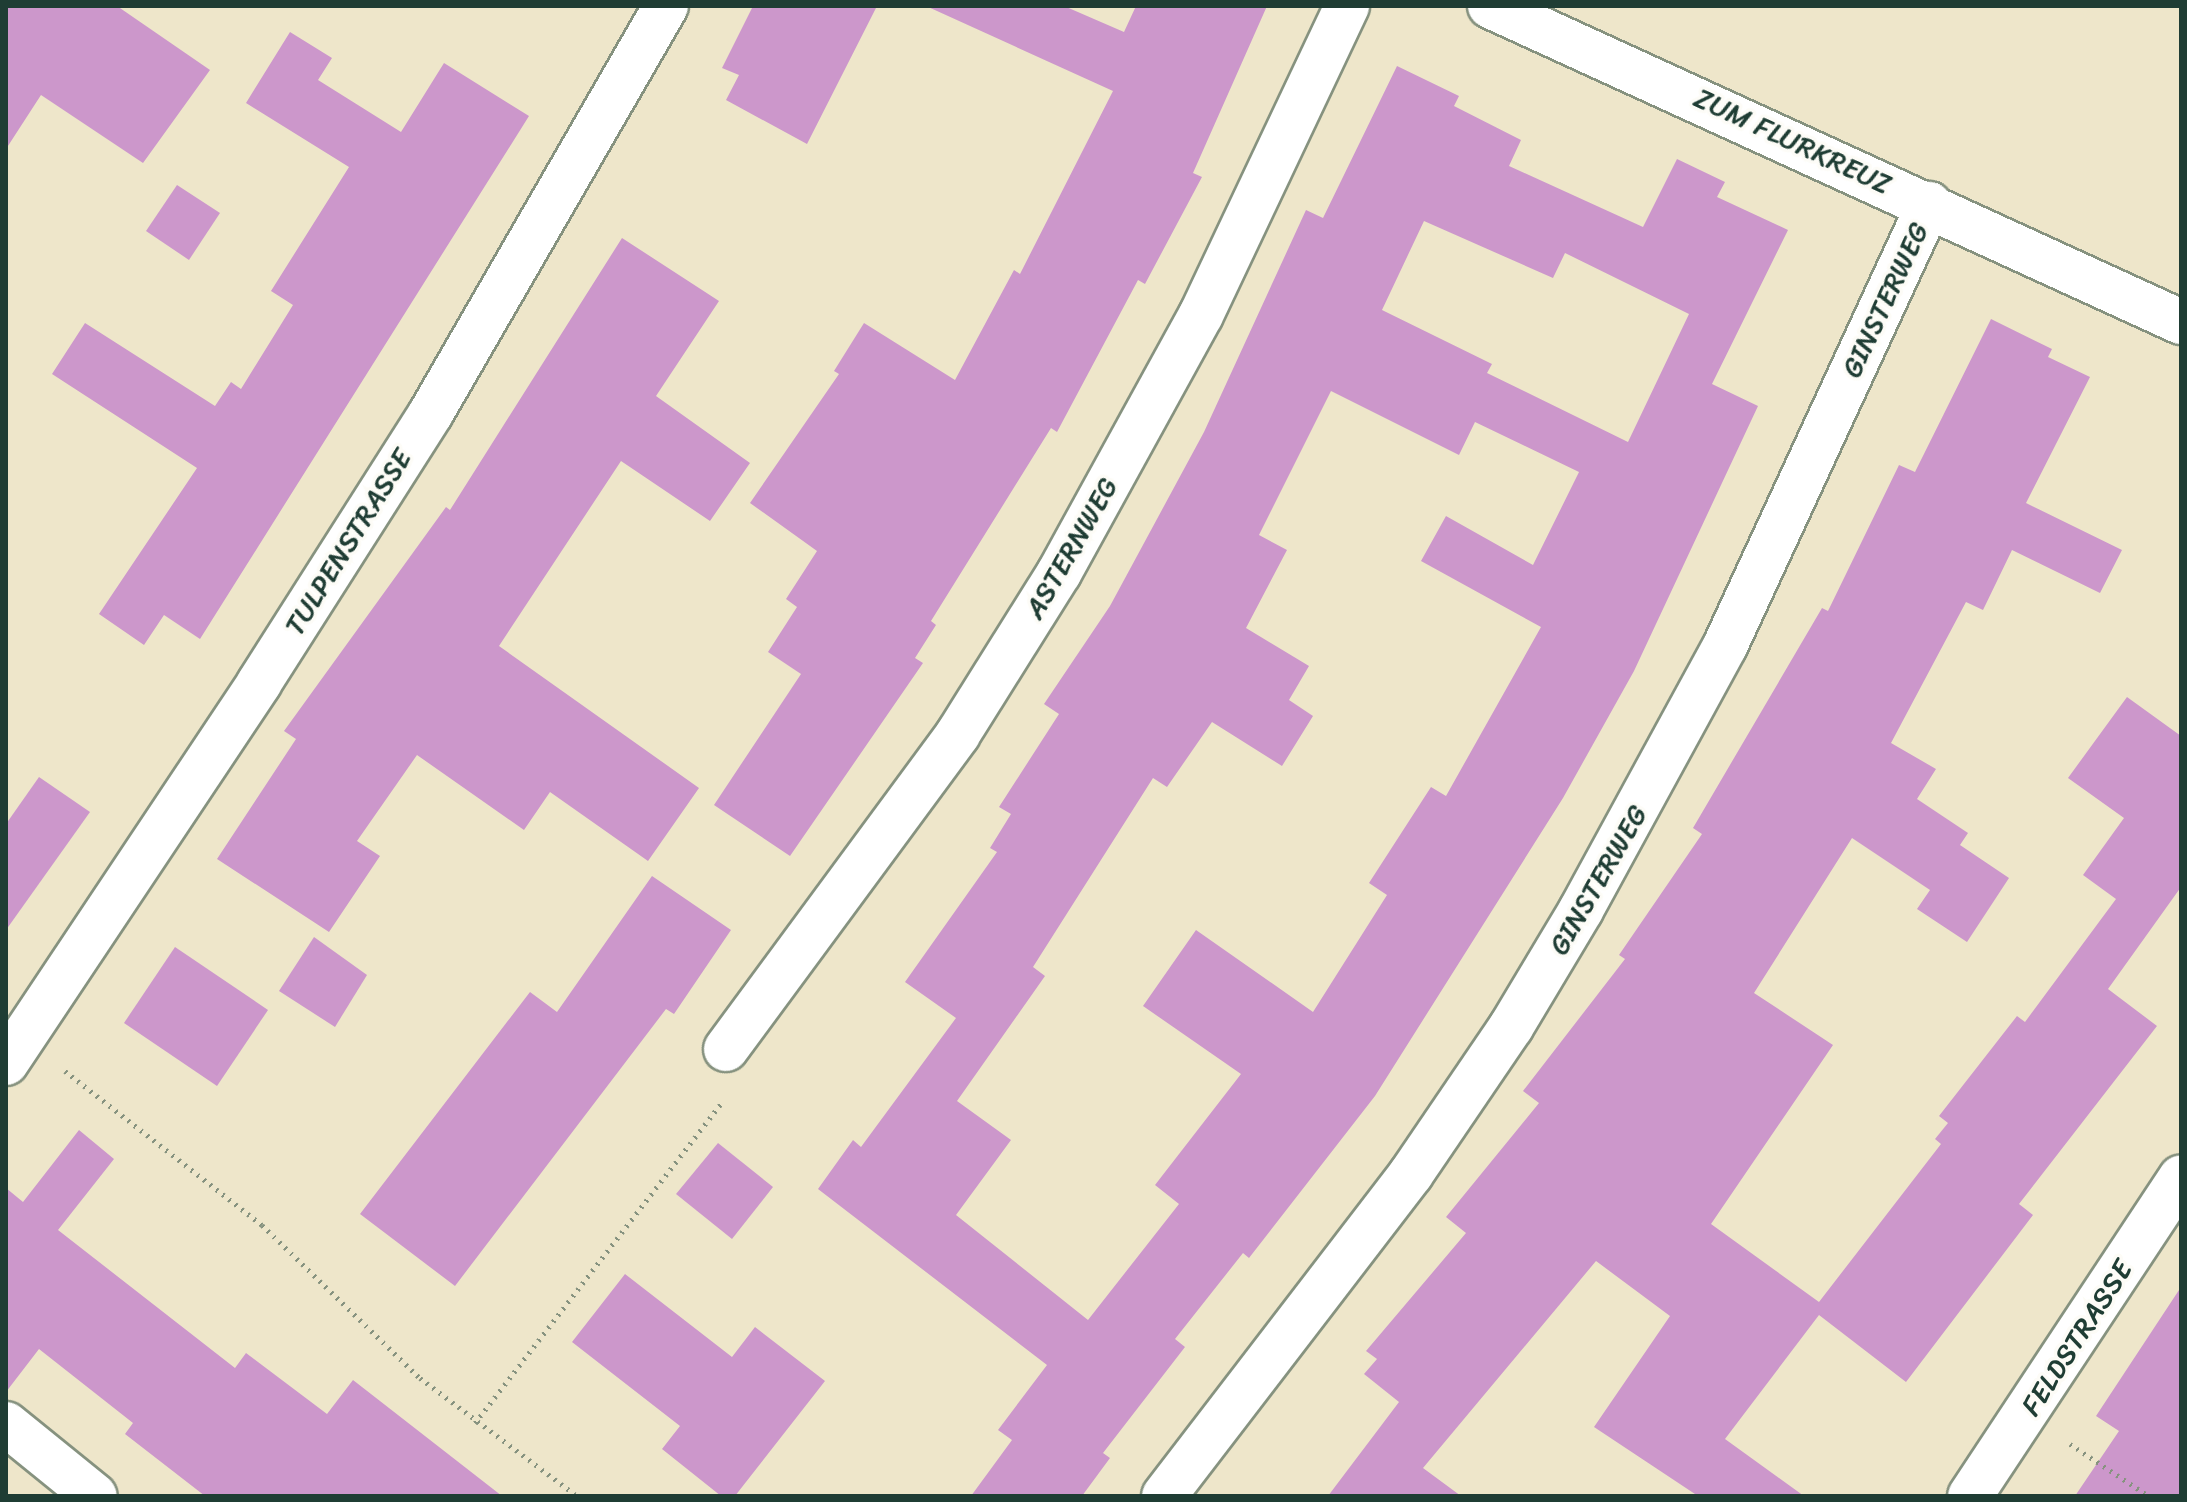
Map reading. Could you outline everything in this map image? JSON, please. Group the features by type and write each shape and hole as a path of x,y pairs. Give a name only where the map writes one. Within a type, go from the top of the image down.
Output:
{"street":[{"name":"TULPENSTRASSE","path":"14,1051 431,413 666,6"},
{"name":"ASTERNWEG","path":"726,1049 958,734 1059,573 1201,315 1347,6"},
{"name":"ZUM FLURKREUZ","path":"1490,6 1929,204 2181,322"},
{"name":"GINSTERWEG","path":"1164,1496 1411,1174 1511,1027 1581,910 1725,646 1929,204"},
{"name":"FELDSTRASSE","path":"1970,1496 2027,1416 2181,1177"},
{"path":"6,1424 95,1496"}],"path":[{"path":"475,1423 721,1107 726,1049"},
{"path":"14,1051 262,1225 420,1378 475,1423 577,1496"},
{"path":"2027,1416 2149,1496"}],"building":[{"path":"6,6 117,6 210,70 143,163 41,95 6,149"},
{"path":"753,6 877,6 807,144 726,100 739,75 722,68"},
{"path":"926,6 1064,6 1124,32 1136,6 1267,6 1193,173 1202,177 1145,284 1138,280 1057,432 1051,428 931,621 936,625 915,658 923,663 790,856 714,805 801,674 768,652 797,607 786,599 817,551 750,503 839,374 834,371 864,323 955,380 1014,270 1020,274 1113,91"},
{"path":"290,32 332,58 318,80 401,132 444,63 529,116 200,639 164,615 144,645 99,614 197,468 52,374 85,323 215,406 231,382 241,389 293,305 271,291 349,167 246,103"},
{"path":"1397,66 1459,96 1454,106 1521,140 1509,166 1643,227 1677,159 1725,182 1717,197 1788,230 1712,384 1758,406 1634,671 1563,798 1375,1096 1249,1258 1243,1253 1175,1339 1185,1347 1103,1453 1110,1458 1082,1496 971,1496 1012,1440 998,1430 1047,1365 818,1189 853,1140 861,1147 956,1018 905,982 997,852 990,848 1011,814 999,807 1059,714 1044,704 1110,606 1204,432 1306,210 1323,218","holes":["1424,221 1553,278 1565,253 1689,314 1628,442 1487,373 1492,364 1382,310","1331,391 1459,455 1475,422 1579,472 1533,565 1446,516 1421,561 1541,627 1446,796 1431,787 1369,883 1387,895 1313,1012 1196,930 1143,1006 1241,1074 1155,1185 1179,1204 1088,1320 956,1215 1011,1140 957,1101 1045,976 1033,967 1153,778 1167,787 1212,722 1282,766 1313,716 1289,700 1309,666 1246,628 1287,550 1259,535"]},
{"path":"177,185 220,213 189,260 146,231"},
{"path":"622,238 719,301 656,396 750,463 710,521 621,461 499,646 699,788 648,861 550,792 524,830 417,755 357,841 380,856 329,932 217,859 296,739 284,731 446,507 450,510"},
{"path":"1991,319 2052,349 2048,357 2090,377 2026,503 2122,550 2100,593 2012,550 1983,610 1966,602 1891,743 1936,769 1917,799 1968,833 1960,845 2009,878 1967,942 1917,909 1930,890 1852,838 1754,993 1833,1045 1711,1224 1819,1302 1941,1144 1935,1139 1948,1123 1939,1116 2017,1016 2025,1022 2116,899 2083,875 2124,818 2068,778 2127,697 2181,736 2181,887 2108,989 2157,1026 2019,1204 2033,1215 1906,1382 1819,1315 1725,1439 1804,1496 1698,1496 1594,1427 1670,1316 1596,1261 1423,1468 1461,1496 1328,1496 1399,1402 1364,1374 1377,1359 1366,1351 1466,1233 1446,1217 1539,1103 1523,1091 1625,959 1619,955 1702,834 1693,828 1822,608 1828,611 1899,465 1915,472"},
{"path":"39,777 90,812 6,930 6,824"},
{"path":"652,876 731,930 674,1014 666,1009 455,1286 360,1214 530,992 557,1012"},
{"path":"314,937 367,975 335,1027 279,991"},
{"path":"175,947 268,1010 217,1086 124,1023"},
{"path":"79,1130 114,1159 58,1230 235,1368 246,1353 327,1414 353,1380 502,1496 205,1496 125,1434 133,1423 39,1349 6,1392 6,1188 23,1202"},
{"path":"718,1143 773,1187 732,1239 676,1194"},
{"path":"625,1274 732,1357 755,1327 825,1381 735,1496 721,1496 662,1449 680,1426 572,1342"},
{"path":"2181,1287 2181,1496 2075,1496 2119,1431 2096,1416"}]}
